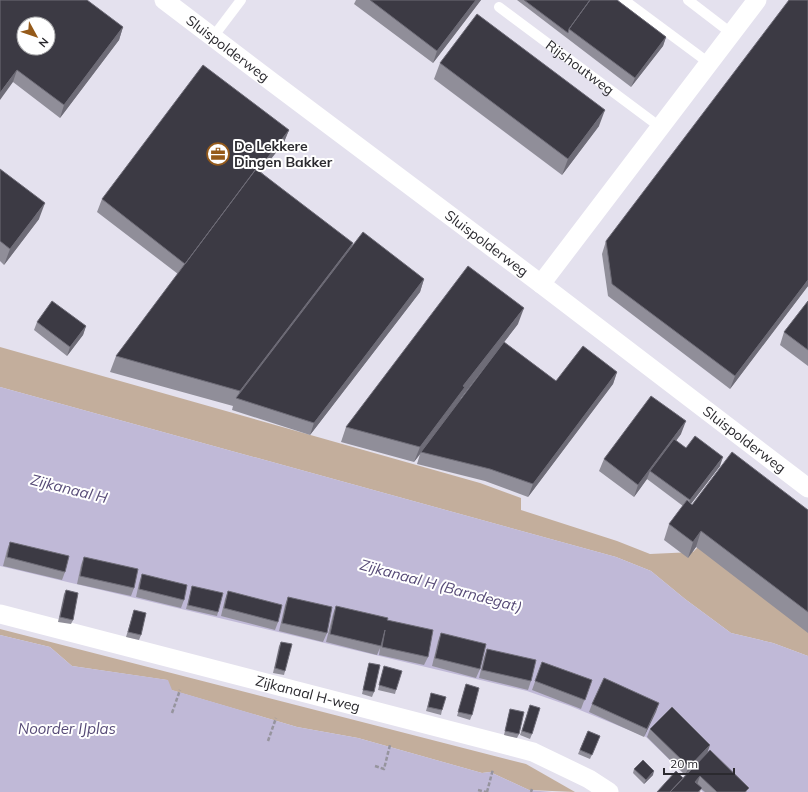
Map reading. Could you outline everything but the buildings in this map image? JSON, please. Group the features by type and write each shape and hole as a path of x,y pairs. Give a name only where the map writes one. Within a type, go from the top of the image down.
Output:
{"street":[{"name":"Sluispolderweg","path":"164,0 541,284 808,488"},
{"path":"541,284 757,0"},
{"name":"Zijkanaal H-weg","path":"0,614 533,752 589,779 609,792"}],"lane":[{"path":"213,37 241,0"},
{"path":"624,0 709,63"},
{"path":"688,0 731,33"},
{"name":"Rijshoutweg","path":"499,7 660,127"}],"path":[{"path":"172,713 180,690"},
{"path":"268,741 276,718"},
{"path":"374,766 384,769 390,745"},
{"path":"478,790 486,792 493,769"}],"shaded area":[{"path":"0,347 480,483 521,498 521,510 617,541 650,554 693,552 701,544 808,629 808,656 773,643 731,633 685,599 651,571 616,557 0,387"},
{"path":"0,629 526,764 575,792 529,790 490,772 482,773 358,738 297,727 171,690 167,680 72,666 50,647 0,635"}],"water":[{"path":"0,387 616,557 651,571 685,599 731,633 773,643 808,656 808,792 703,792 646,737 570,706 527,691 0,566"},
{"name":"Noorder IJplas","path":"0,635 50,647 72,666 168,680 172,690 297,727 358,738 482,773 490,772 529,790 552,792 0,792"}],"place":[{"name":"De Lekkere Dingen Bakker","path":"218,154"}],"water label":[{"name":"Zijkanaal H","path":"69,489"},
{"name":"Zijkanaal H (Barndegat)","path":"441,586"}]}
